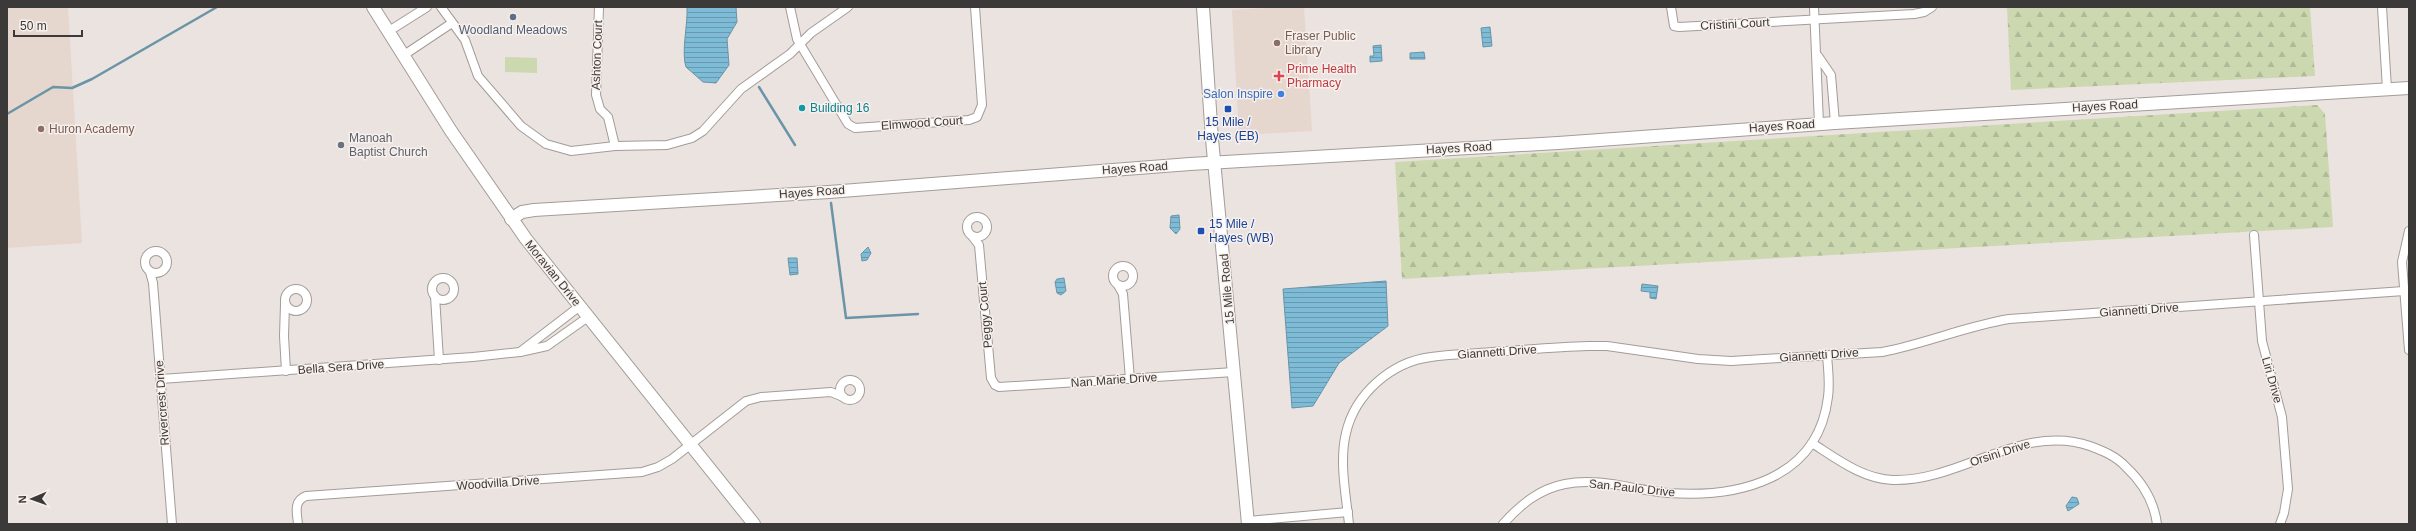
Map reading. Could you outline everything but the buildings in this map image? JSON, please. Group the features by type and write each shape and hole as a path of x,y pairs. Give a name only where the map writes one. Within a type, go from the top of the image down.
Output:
{"street":[{"name":"Moravian Drive","path":"373,7 451,131 511,219 754,524"},
{"path":"389,31 426,7"},
{"name":"Ashton Court","path":"599,7 596,95 600,109 608,117 615,146"},
{"path":"790,7 794,30 801,44"},
{"path":"442,10 465,40 478,76 532,135 546,144 571,151 615,146 667,145 692,138 703,131 741,88 801,44 811,33 848,7"},
{"name":"Elmwood Court","path":"801,44 851,127 969,120 977,117 981,110 975,7"},
{"name":"15 Mile Road","path":"1203,7 1215,162 1248,522"},
{"name":"Cristini Court","path":"1671,7 1672,22 1674,26 1679,27 1815,20"},
{"path":"1814,7 1818,56 1816,77 1819,124"},
{"path":"1815,20 1914,14 1924,12 1932,7"},
{"path":"2382,7 2387,89"},
{"path":"404,55 452,24"},
{"path":"1818,56 1831,75 1835,123"},
{"name":"Hayes Road","path":"511,219 522,212 534,210 829,192 1215,162 1551,143 1819,124 2409,88"},
{"path":"974,217 980,218 986,222 987,228 984,234 979,244 968,231 967,225 974,217"},
{"path":"2409,231 2402,262 2409,350"},
{"path":"972,236 979,237 984,234"},
{"name":"Liri Drive","path":"2254,235 2262,341 2282,417 2288,488 2284,513 2280,524"},
{"name":"Peggy Court","path":"979,244 991,378 994,385"},
{"name":"Rivercrest Drive","path":"154,283 160,272 165,268 166,260 163,254 156,252 150,253 145,259 145,266 150,272 154,283 172,524"},
{"path":"1123,294 1132,281 1133,274 1129,268 1123,266 1116,268 1113,274 1113,281 1123,294 1130,379"},
{"path":"150,272 160,272"},
{"path":"437,307 444,300 451,297 454,291 453,284 448,279 441,279 435,282 432,289 437,307 439,360"},
{"path":"1118,286 1128,286"},
{"path":"285,318 305,305 306,298 303,292 297,289 290,291 285,296 284,332 286,371"},
{"name":"Giannetti Drive","path":"1349,524 1344,454 1346,433 1352,416 1369,390 1383,376 1399,367 1430,357 1588,346 1607,346 1714,361 1882,352 1905,348 1990,322 2009,319 2404,291"},
{"path":"435,296 444,300"},
{"path":"285,304 290,309 297,311"},
{"path":"520,352 580,306"},
{"name":"Bella Sera Drive","path":"161,379 439,360 520,352 547,346 588,317"},
{"name":"San Paulo Drive","path":"1503,524 1519,507 1537,494 1565,484 1592,482 1683,493 1752,486 1772,479 1786,470 1812,442 1823,418 1828,398 1827,354"},
{"name":"Nan Marie Drive","path":"994,385 1003,388 1234,372"},
{"path":"847,380 854,380 859,384 861,391 858,397 852,400 831,392 847,380"},
{"path":"842,384 840,391 843,397"},
{"name":"Woodvilla Drive","path":"298,524 298,500 306,496 642,472 658,467 690,445 746,402 761,397 831,392"},
{"name":"Orsini Drive","path":"1812,442 1858,470 1876,478 1899,480 1921,478 2040,440 2072,441 2098,449 2118,459 2136,476 2152,503 2157,524"},
{"path":"1248,522 1348,512"}],"shaded area":[{"name":"Huron Academy","path":"7,7 68,7 82,243 7,248"},
{"path":"1304,7 1312,131 1239,135 1232,10"}],"green space":[{"path":"2007,7 2310,7 2315,76 2011,90"},
{"path":"505,57 537,58 537,73 505,72"},
{"path":"2317,105 2325,114 2333,227 1402,279 1395,162"}],"water":[{"path":"687,7 736,7 737,22 727,39 729,65 716,83 703,82 686,67 684,46"},
{"path":"1490,27 1492,46 1483,47 1481,28"},
{"path":"1381,45 1382,61 1370,62 1370,56 1374,56 1373,46"},
{"path":"1424,52 1425,59 1410,59 1410,53"},
{"path":"1179,215 1180,229 1176,234 1170,228 1171,216"},
{"path":"868,247 871,253 867,260 862,261 861,254"},
{"path":"788,258 797,258 798,274 790,275"},
{"path":"1064,278 1066,291 1061,295 1057,293 1055,282 1057,279"},
{"path":"1386,281 1388,326 1339,363 1313,406 1292,408 1283,289"},
{"path":"1642,284 1658,286 1656,299 1650,298 1650,292 1641,291"},
{"path":"2072,497 2077,498 2079,504 2068,511 2066,506"}],"waterway":[{"path":"7,114 53,87 72,88 92,79 217,7"},
{"path":"759,87 795,145"},
{"path":"831,203 846,318 918,314"}],"place":[{"name":"Woodland Meadows","path":"513,17"},
{"name":"Fraser Public Library","path":"1277,43"},
{"name":"Prime Health Pharmacy","path":"1279,76"},
{"name":"Salon Inspire","path":"1281,94"},
{"name":"Building 16","path":"802,108"},
{"name":"15 Mile / Hayes (EB)","path":"1228,109"},
{"name":"Huron Academy","path":"41,129"},
{"name":"Manoah Baptist Church","path":"341,145"},
{"name":"15 Mile / Hayes (WB)","path":"1201,231"}]}
